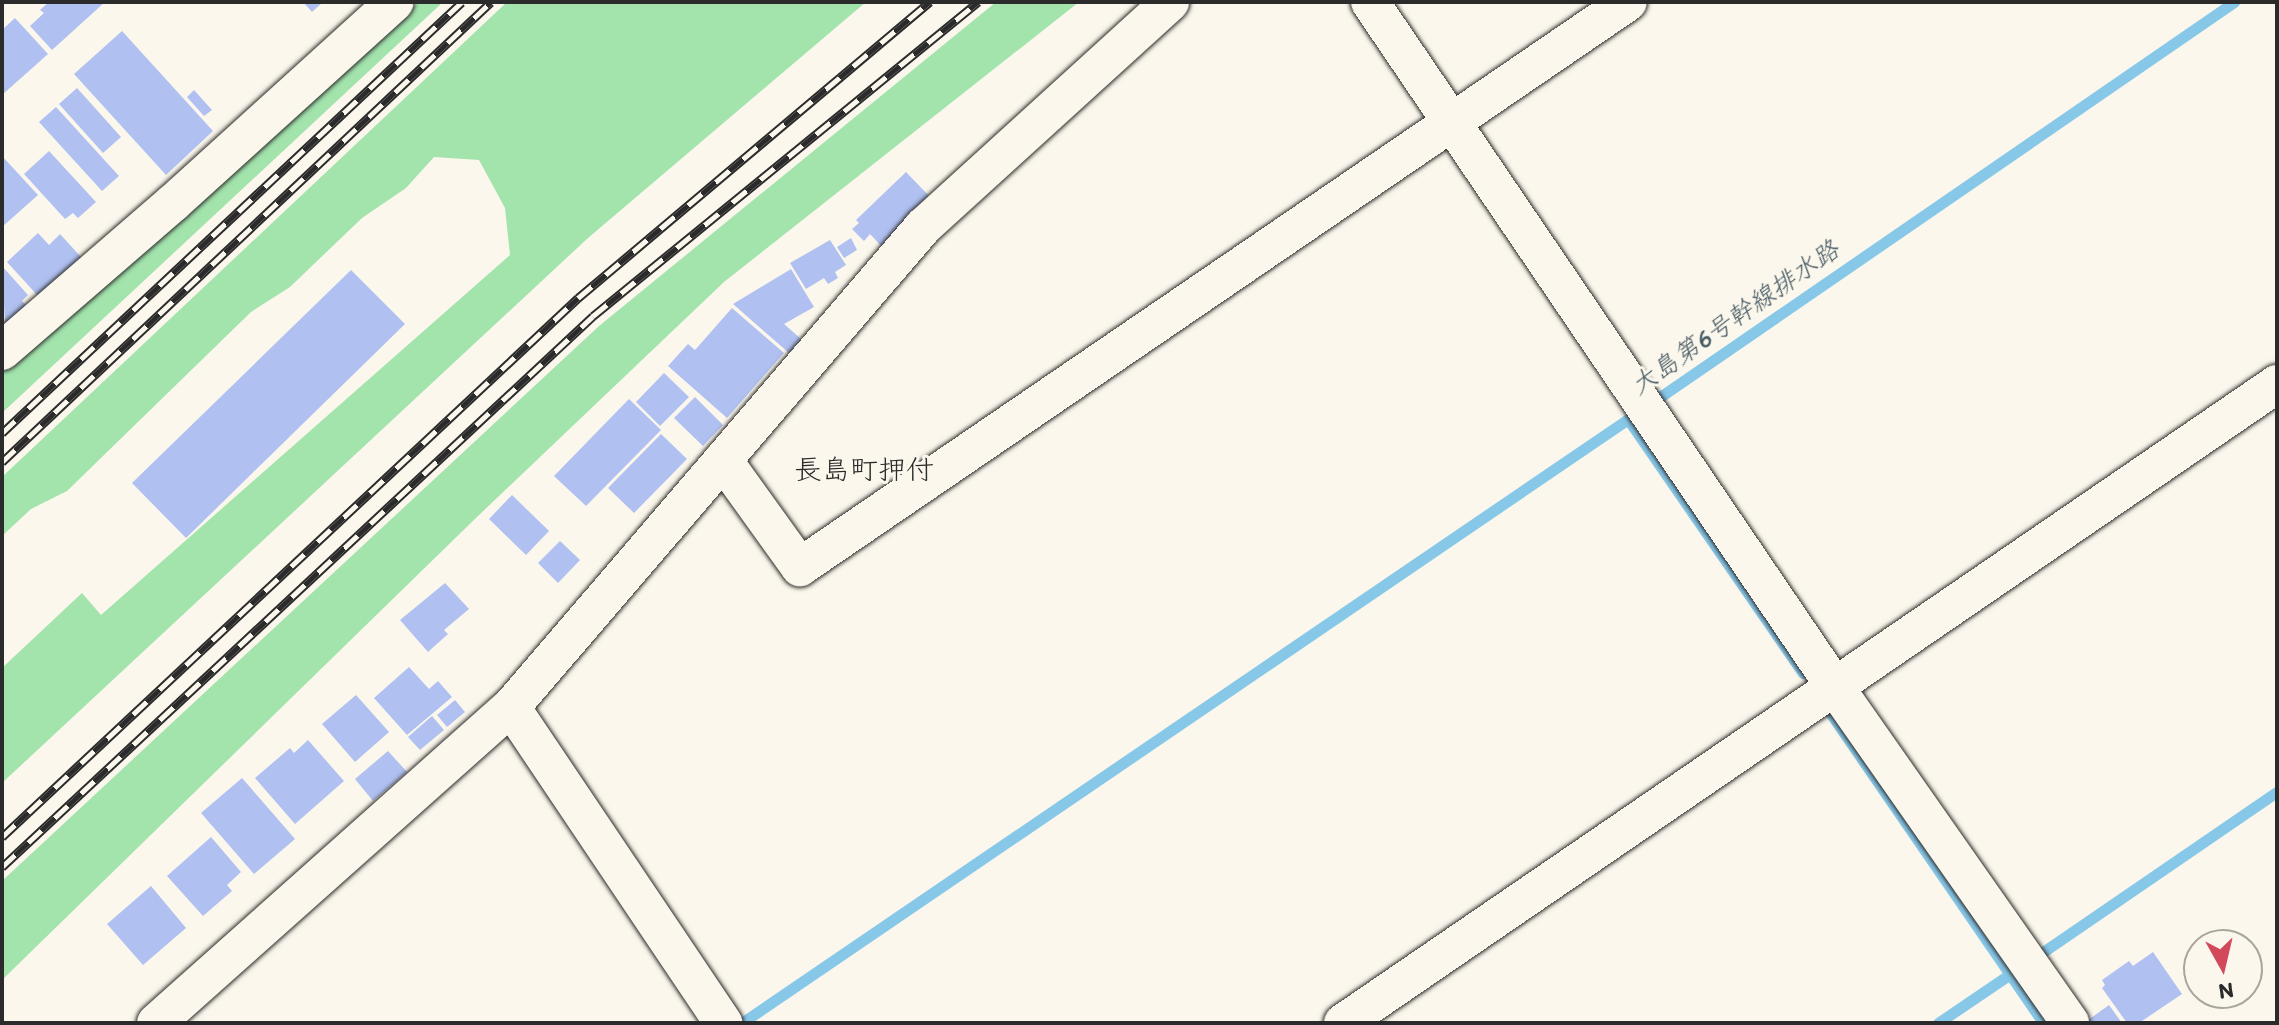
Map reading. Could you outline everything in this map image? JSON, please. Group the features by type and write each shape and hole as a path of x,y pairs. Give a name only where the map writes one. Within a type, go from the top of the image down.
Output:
{"street":[{"path":"2,351 173,203 395,2"},
{"path":"156,1023 511,707 923,227 1170,2"},
{"path":"1370,2 1643,404 1825,694 2070,1023"},
{"path":"723,460 800,567 1628,2"},
{"path":"1343,1023 2277,384"},
{"path":"511,707 723,1023"}],"green space":[{"path":"419,2 443,2 2,413 2,371 344,73"},
{"path":"507,2 866,2 588,238 2,783 2,668 82,593 101,615 510,255 505,208 479,160 434,157 406,188 362,218 290,287 251,312 67,491 31,509 2,536 2,477"},
{"path":"996,2 1079,2 724,282 479,515 2,980 2,881 599,326"}],"building":[{"path":"49,2 105,2 52,50 30,26 44,13 40,10"},
{"path":"303,2 323,2 312,12"},
{"path":"15,18 48,54 2,95 2,30"},
{"path":"122,31 213,131 166,175 74,74"},
{"path":"77,88 121,137 103,153 59,104"},
{"path":"194,90 212,110 204,116 187,97"},
{"path":"56,107 119,176 102,191 39,122"},
{"path":"49,151 96,202 78,218 73,213 65,219 24,174"},
{"path":"2,156 38,195 2,227"},
{"path":"906,172 933,200 883,248 870,234 864,241 852,229 859,223 856,220"},
{"path":"38,233 49,245 60,234 81,257 38,296 7,262"},
{"path":"851,238 857,250 844,258 837,247"},
{"path":"830,240 846,265 835,272 838,278 828,284 824,278 806,289 790,263"},
{"path":"2,266 28,295 22,301 26,305 5,324"},
{"path":"791,269 814,307 784,324 801,339 789,353 733,304"},
{"path":"351,270 405,324 186,538 132,483"},
{"path":"732,308 784,353 727,418 668,366 688,344 695,350"},
{"path":"664,373 689,397 660,426 636,402"},
{"path":"695,397 723,425 703,446 674,418"},
{"path":"629,399 661,430 586,506 554,476"},
{"path":"661,434 687,459 634,513 608,488"},
{"path":"512,495 549,531 526,555 489,519"},
{"path":"560,541 580,560 558,583 538,563"},
{"path":"445,583 469,609 444,630 448,634 428,652 400,620"},
{"path":"409,667 429,689 438,681 452,697 407,735 374,698"},
{"path":"356,695 389,732 355,762 322,724"},
{"path":"455,700 465,712 447,727 437,715"},
{"path":"432,716 444,730 420,750 408,737"},
{"path":"308,740 344,781 295,824 255,778 290,748 294,753"},
{"path":"388,751 407,772 373,801 355,779"},
{"path":"242,778 295,839 254,874 201,813"},
{"path":"211,837 241,872 227,885 232,891 203,916 167,876"},
{"path":"151,886 186,928 143,965 107,924"},
{"path":"2153,952 2182,994 2139,1023 2127,1023 2102,988 2105,985 2102,980 2129,961 2133,966"},
{"path":"2109,1005 2122,1023 2084,1023"}],"waterway":[{"name":"大島第6号幹線排水路","path":"1803,673 1628,419 2234,2"},
{"path":"743,1022 1628,419"},
{"name":"大島第6号幹線排水路","path":"1831,714 2043,1023"},
{"path":"2040,954 2277,792"},
{"path":"1938,1023 2010,974"}],"railway":[{"path":"2,433 462,2"},
{"path":"2,462 491,2"},
{"path":"2,837 578,298 930,2"},
{"path":"2,867 593,316 978,2"}],"district":[{"name":"長島町押付","path":"864,469"}]}
